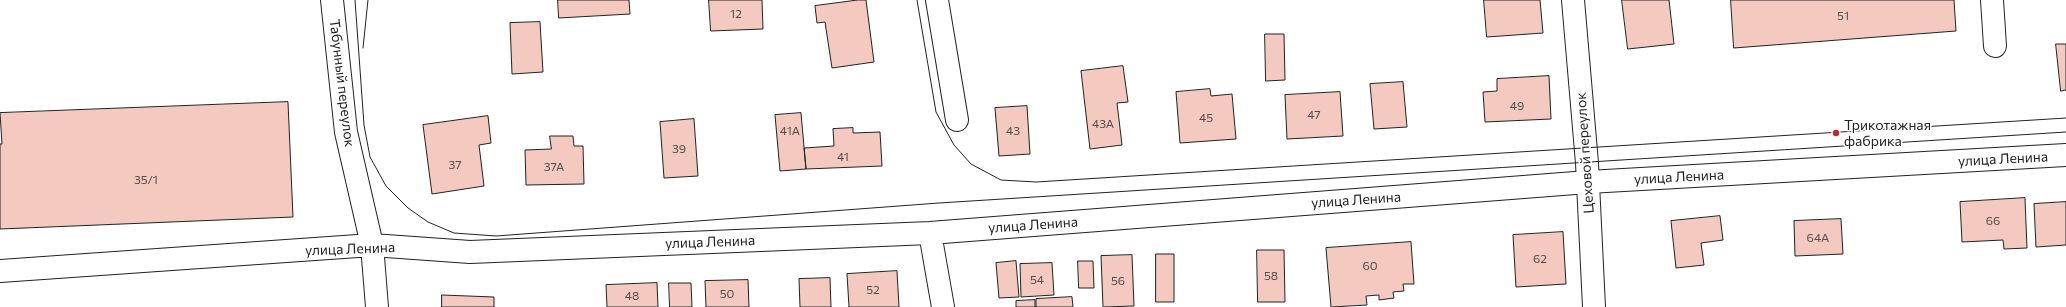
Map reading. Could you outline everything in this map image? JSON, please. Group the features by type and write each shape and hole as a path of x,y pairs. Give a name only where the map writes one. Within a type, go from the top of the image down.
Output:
{"street":[{"name":"Табунный переулок","path":"332,0 346,132 372,245 377,307"},
{"path":"937,0 957,120"},
{"name":"Цеховой переулок","path":"1573,0 1588,182 1594,307"},
{"path":"1992,0 1995,46"},
{"name":"улица Ленина","path":"0,271 372,245 470,252 930,233 1588,182 2066,155"},
{"path":"930,233 943,307"}],"building":[{"path":"558,0 629,0 630,14 559,18"},
{"path":"709,0 762,0 763,29 711,31"},
{"path":"866,0 874,62 832,68 825,22 817,23 815,6"},
{"path":"1484,0 1540,0 1543,33 1487,37"},
{"path":"1622,0 1669,0 1674,44 1628,49"},
{"path":"1731,0 1954,0 1956,31 1734,48"},
{"path":"540,22 543,72 512,74 510,23"},
{"path":"1265,34 1284,34 1285,80 1266,81"},
{"path":"2056,44 2066,44 2066,90 2061,91"},
{"path":"1123,66 1128,102 1117,103 1122,145 1090,149 1081,71"},
{"path":"1549,76 1551,119 1485,122 1483,92 1497,91 1497,79"},
{"path":"1403,82 1407,127 1374,129 1370,84"},
{"path":"1210,89 1211,96 1232,94 1236,139 1180,143 1176,92"},
{"path":"1340,92 1343,136 1287,139 1285,95"},
{"path":"288,102 293,217 0,229 0,144 2,144 0,113"},
{"path":"1027,106 1030,154 999,156 995,108"},
{"path":"801,113 806,169 780,171 775,115"},
{"path":"488,116 491,143 479,145 484,186 432,194 423,125"},
{"path":"694,119 698,176 664,178 660,122"},
{"path":"853,128 853,133 880,132 882,166 806,169 804,148 834,146 833,129"},
{"path":"550,136 573,136 574,146 583,146 584,184 526,185 525,150 551,149"},
{"path":"2025,198 2027,248 2004,249 2003,240 1962,242 1960,202"},
{"path":"2066,202 2066,245 2036,247 2034,204"},
{"path":"1720,216 1723,240 1701,243 1704,265 1676,268 1671,221"},
{"path":"1841,219 1843,254 1795,256 1794,221"},
{"path":"1563,232 1566,284 1516,287 1513,235"},
{"path":"1411,242 1414,284 1403,284 1404,291 1393,292 1394,298 1379,300 1379,295 1366,296 1367,305 1331,307 1326,248"},
{"path":"1257,250 1284,250 1285,302 1258,302"},
{"path":"1156,254 1174,254 1174,302 1156,302"},
{"path":"1132,255 1134,306 1103,307 1101,256"},
{"path":"1016,261 1019,297 999,298 996,263"},
{"path":"1078,261 1093,261 1094,288 1079,288"},
{"path":"1052,263 1054,295 1021,297 1020,264"},
{"path":"897,271 899,307 849,307 847,274"},
{"path":"830,278 831,307 800,307 799,279"},
{"path":"748,280 749,307 706,307 705,281"},
{"path":"657,283 658,307 607,307 606,285"},
{"path":"669,283 691,283 692,307 670,307"},
{"path":"442,295 494,297 494,307 442,307"},
{"path":"1072,297 1073,307 1036,307 1036,299"},
{"path":"1035,300 1035,307 1016,307 1016,301"}],"tram line":[{"path":"355,0 364,125 370,157 386,186 408,208 428,222 454,233 496,236 939,203 2066,132"},
{"path":"363,48 368,0"},
{"path":"917,0 936,112 954,145 971,164 1001,180 1036,182 2066,118"}],"place":[{"name":"Трикотажная фабрика","path":"1836,133"}]}
